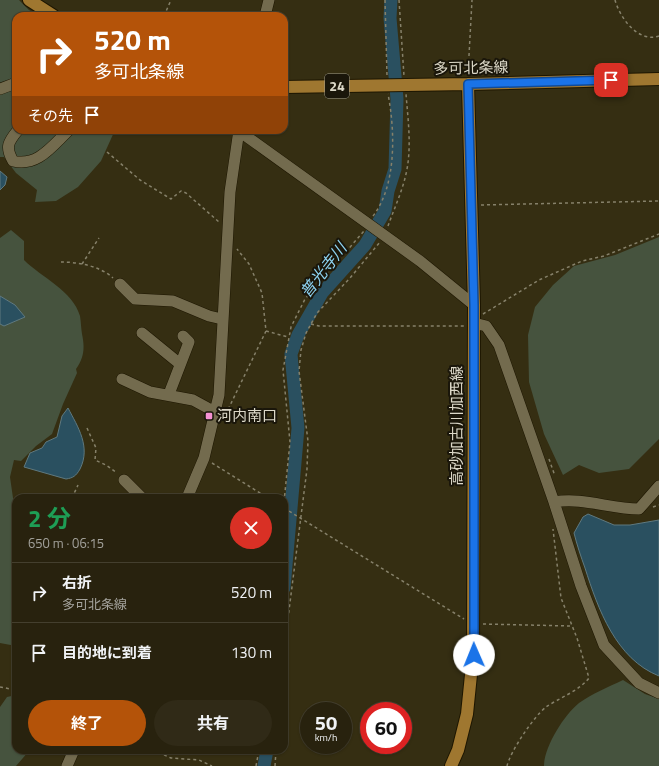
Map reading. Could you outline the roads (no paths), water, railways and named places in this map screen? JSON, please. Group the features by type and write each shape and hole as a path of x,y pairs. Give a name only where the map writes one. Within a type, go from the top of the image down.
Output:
{"main road":[{"path":"29,0 48,12"},
{"name":"多可北条線","path":"288,87 659,79"},
{"name":"高砂加古川加西線","path":"451,766 458,750 466,714 474,655 474,317 468,84"}],"street":[{"path":"266,12 269,0"},
{"path":"0,89 12,84"},
{"path":"15,134 10,140 8,151 13,161 23,164 34,161 64,134"},
{"path":"189,494 204,458 218,418 222,319 230,192 239,134"},
{"path":"243,134 420,261 474,317 486,326 499,345 558,513 581,586 604,645 639,683 659,693"},
{"path":"120,284 135,299 173,301 209,316 222,319"},
{"path":"142,333 180,364"},
{"path":"169,394 189,342 183,336"},
{"path":"122,378 150,392 169,394 193,400 218,418"},
{"path":"124,480 138,494"},
{"path":"554,502 569,499 622,509 639,509 659,486"},
{"path":"67,766 72,754"}],"water":[{"path":"0,171 7,177 5,185 0,190"},
{"path":"0,296 15,305 25,317 4,326 0,324"},
{"path":"68,408 79,430 84,445 83,461 80,469 74,476 66,479 24,467 30,453 42,448 46,442 57,437 62,416"},
{"path":"588,514 614,525 630,525 659,520 659,676 644,668 631,658 620,645 603,616 590,584 574,533 583,517"}],"waterway":[{"name":"普光寺川","path":"288,542 298,428 291,354 298,335 322,293 365,245 385,211 388,191 395,169 397,99 390,18 391,0"},
{"name":"普光寺川","path":"264,766 266,754"}],"place":[{"name":"河内南口","path":"209,416"}]}
